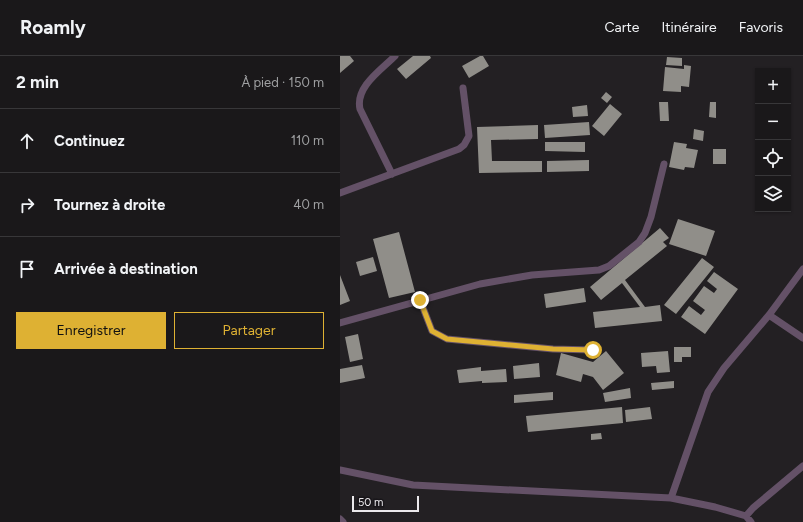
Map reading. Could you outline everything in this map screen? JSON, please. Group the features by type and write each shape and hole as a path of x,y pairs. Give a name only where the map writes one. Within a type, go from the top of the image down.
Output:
{"street":[{"path":"392,174 360,109 359,102 360,95 366,85 394,56"},
{"path":"340,193 459,149 464,145 469,136 463,88"},
{"path":"340,322 480,284 532,275 599,270 609,266 639,242 645,233 651,217 664,164"},
{"path":"671,498 696,422 708,392 724,368 768,315 803,269"},
{"path":"420,300 432,331 447,339 553,349 593,350"},
{"path":"768,315 803,338"},
{"path":"746,516 803,466"},
{"path":"340,470 412,485 671,498 716,507 746,516 751,522"},
{"path":"340,519 343,522"}],"building":[{"path":"340,56 350,56 354,61 340,73"},
{"path":"413,56 430,56 431,58 406,79 397,69"},
{"path":"480,56 483,56 489,66 469,78 462,66"},
{"path":"667,57 682,58 682,66 666,65"},
{"path":"684,65 691,66 689,87 681,86 681,92 663,91 665,67 684,69"},
{"path":"606,92 612,97 607,103 601,98"},
{"path":"659,102 668,102 669,121 660,121"},
{"path":"710,102 716,102 716,118 709,117"},
{"path":"610,104 622,114 604,136 592,126"},
{"path":"587,105 588,116 573,117 572,107"},
{"path":"589,122 590,135 545,138 544,125"},
{"path":"538,125 538,139 491,140 492,161 542,161 542,172 479,173 477,127"},
{"path":"694,129 704,131 703,141 693,139"},
{"path":"545,142 585,142 585,152 545,151"},
{"path":"674,142 687,144 686,148 698,150 694,168 685,167 684,170 669,167"},
{"path":"713,149 726,149 726,164 713,164"},
{"path":"589,160 589,171 547,172 547,161"},
{"path":"678,219 715,231 706,256 669,244"},
{"path":"660,228 669,238 663,242 667,246 625,280 645,307 660,305 662,321 595,328 593,312 640,307 622,283 601,300 590,287"},
{"path":"399,232 415,292 389,298 373,239"},
{"path":"373,257 377,271 360,276 356,262"},
{"path":"702,258 714,267 676,314 664,305"},
{"path":"714,272 738,289 705,334 681,317 689,306 701,315 705,310 693,301 704,286 714,293 717,289 707,281"},
{"path":"340,275 350,301 340,305"},
{"path":"584,288 586,302 546,308 544,294"},
{"path":"358,334 363,359 350,362 345,337"},
{"path":"674,347 691,347 691,357 682,357 682,362 674,362"},
{"path":"606,351 624,373 603,390 593,377 583,374 581,382 556,375 561,353 593,362"},
{"path":"668,351 670,372 657,373 656,366 642,367 641,353"},
{"path":"539,363 540,377 514,379 513,366"},
{"path":"362,365 365,378 340,383 340,369"},
{"path":"481,367 481,371 506,369 507,382 482,383 482,381 459,383 457,370"},
{"path":"674,381 674,388 652,390 651,383"},
{"path":"630,388 631,398 605,402 603,393"},
{"path":"553,392 553,400 514,403 514,395"},
{"path":"622,407 623,423 528,432 526,416"},
{"path":"650,407 652,419 626,422 625,410"},
{"path":"601,433 602,439 591,440 591,434"}],"route":[{"path":"420,300 432,331 447,339 553,349 593,350"}]}
